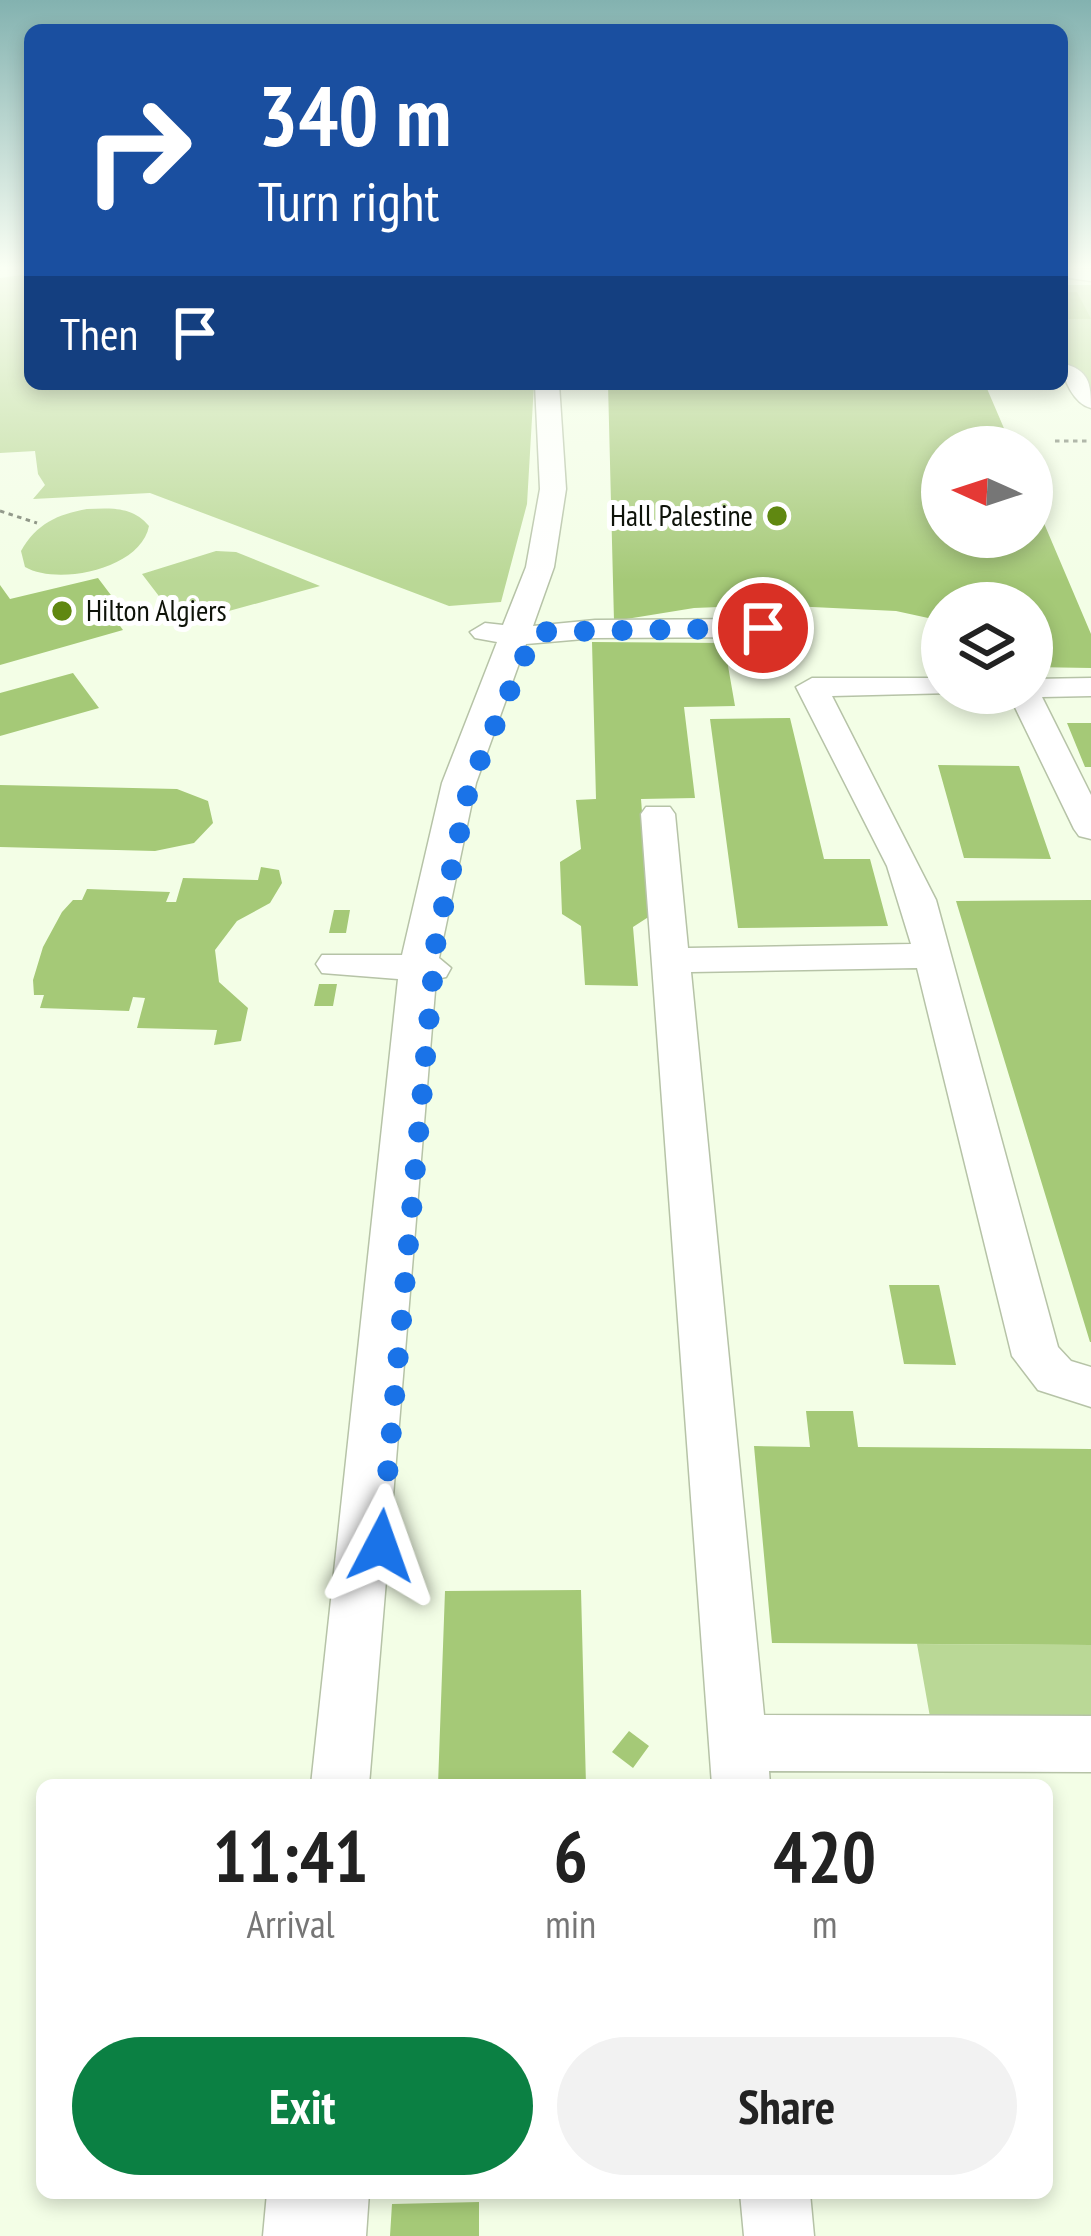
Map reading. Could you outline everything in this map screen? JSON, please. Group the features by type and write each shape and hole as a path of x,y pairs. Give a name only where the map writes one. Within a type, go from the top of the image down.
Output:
{"street":[{"path":"1068,372 1091,401"},
{"path":"510,630 540,567 553,490 548,390"},
{"path":"341,1779 427,955 510,630 558,515 557,390"},
{"path":"510,630 763,628"},
{"path":"921,687 812,687 905,866 933,956 1036,1356 1055,1376 1091,1388"},
{"path":"1053,688 1091,687"},
{"path":"1034,714 1091,829"},
{"path":"658,814 740,1764 1091,1744"},
{"path":"338,953 427,955"},
{"path":"364,1779 427,955"},
{"path":"671,960 933,956"},
{"path":"298,2236 301,2199"},
{"path":"331,2236 334,2199"},
{"path":"776,2199 779,2236"}],"path":[{"path":"1055,441 1091,441"},
{"path":"0,511 37,523"}],"green space":[{"path":"0,372 24,372 24,390 534,390 527,504 501,602 449,606 150,493 33,499 45,485 38,474 35,451 0,453"},
{"path":"1078,372 1091,372 1091,390"},
{"path":"87,509 113,509 143,519 149,526 143,541 115,563 96,570 57,575 25,567 21,551 41,527"},
{"path":"216,551 236,552 320,586 189,622 178,621 142,574"},
{"path":"917,1644 1091,1645 1091,1719 930,1717"}],"building":[{"name":"Hall Palestine","path":"608,390 988,390 1003,426 921,426 921,558 1053,558 1053,544 1091,634 1091,668 1053,667 1053,582 921,582 921,616 770,605 694,608 614,621"},
{"name":"Hilton Algiers","path":"98,578 132,623 120,626 123,630 0,665 0,585 10,599"},
{"path":"592,642 724,643 735,706 684,707 695,798 641,799 650,916 633,927 638,986 585,985 581,926 562,914 560,862 581,849 576,800 596,799"},
{"path":"73,673 99,708 0,736 0,693"},
{"path":"790,718 824,859 870,859 888,926 738,928 710,719"},
{"path":"1067,723 1091,723 1091,767 1085,767"},
{"path":"938,765 1019,766 1051,859 964,858"},
{"path":"0,785 177,789 208,801 213,823 194,843 155,851 0,847"},
{"path":"261,867 279,870 282,883 270,903 237,921 215,950 219,982 248,1008 241,1041 214,1045 217,1030 137,1028 145,998 133,997 129,1011 40,1008 44,995 34,995 33,980 43,947 62,912 73,900 82,900 87,889 170,892 166,902 176,902 183,878 258,880"},
{"path":"1091,900 1091,1342 1090,1342 956,901"},
{"path":"334,910 350,910 346,933 329,933"},
{"path":"319,984 337,984 333,1006 314,1006"},
{"path":"889,1285 939,1285 956,1365 904,1364"},
{"path":"806,1411 853,1411 858,1447 1091,1449 1091,1645 772,1643 754,1446 810,1447"},
{"path":"581,1590 586,1779 438,1779 445,1591"},
{"path":"629,1731 649,1746 633,1768 612,1752"},
{"path":"479,2202 479,2236 390,2236 392,2204"}],"place":[{"name":"Hall Palestine","path":"777,516"},
{"name":"Hilton Algiers","path":"62,611"}],"route":[{"path":"381,1546 432,968 459,820 496,715 535,632 763,628"}]}
